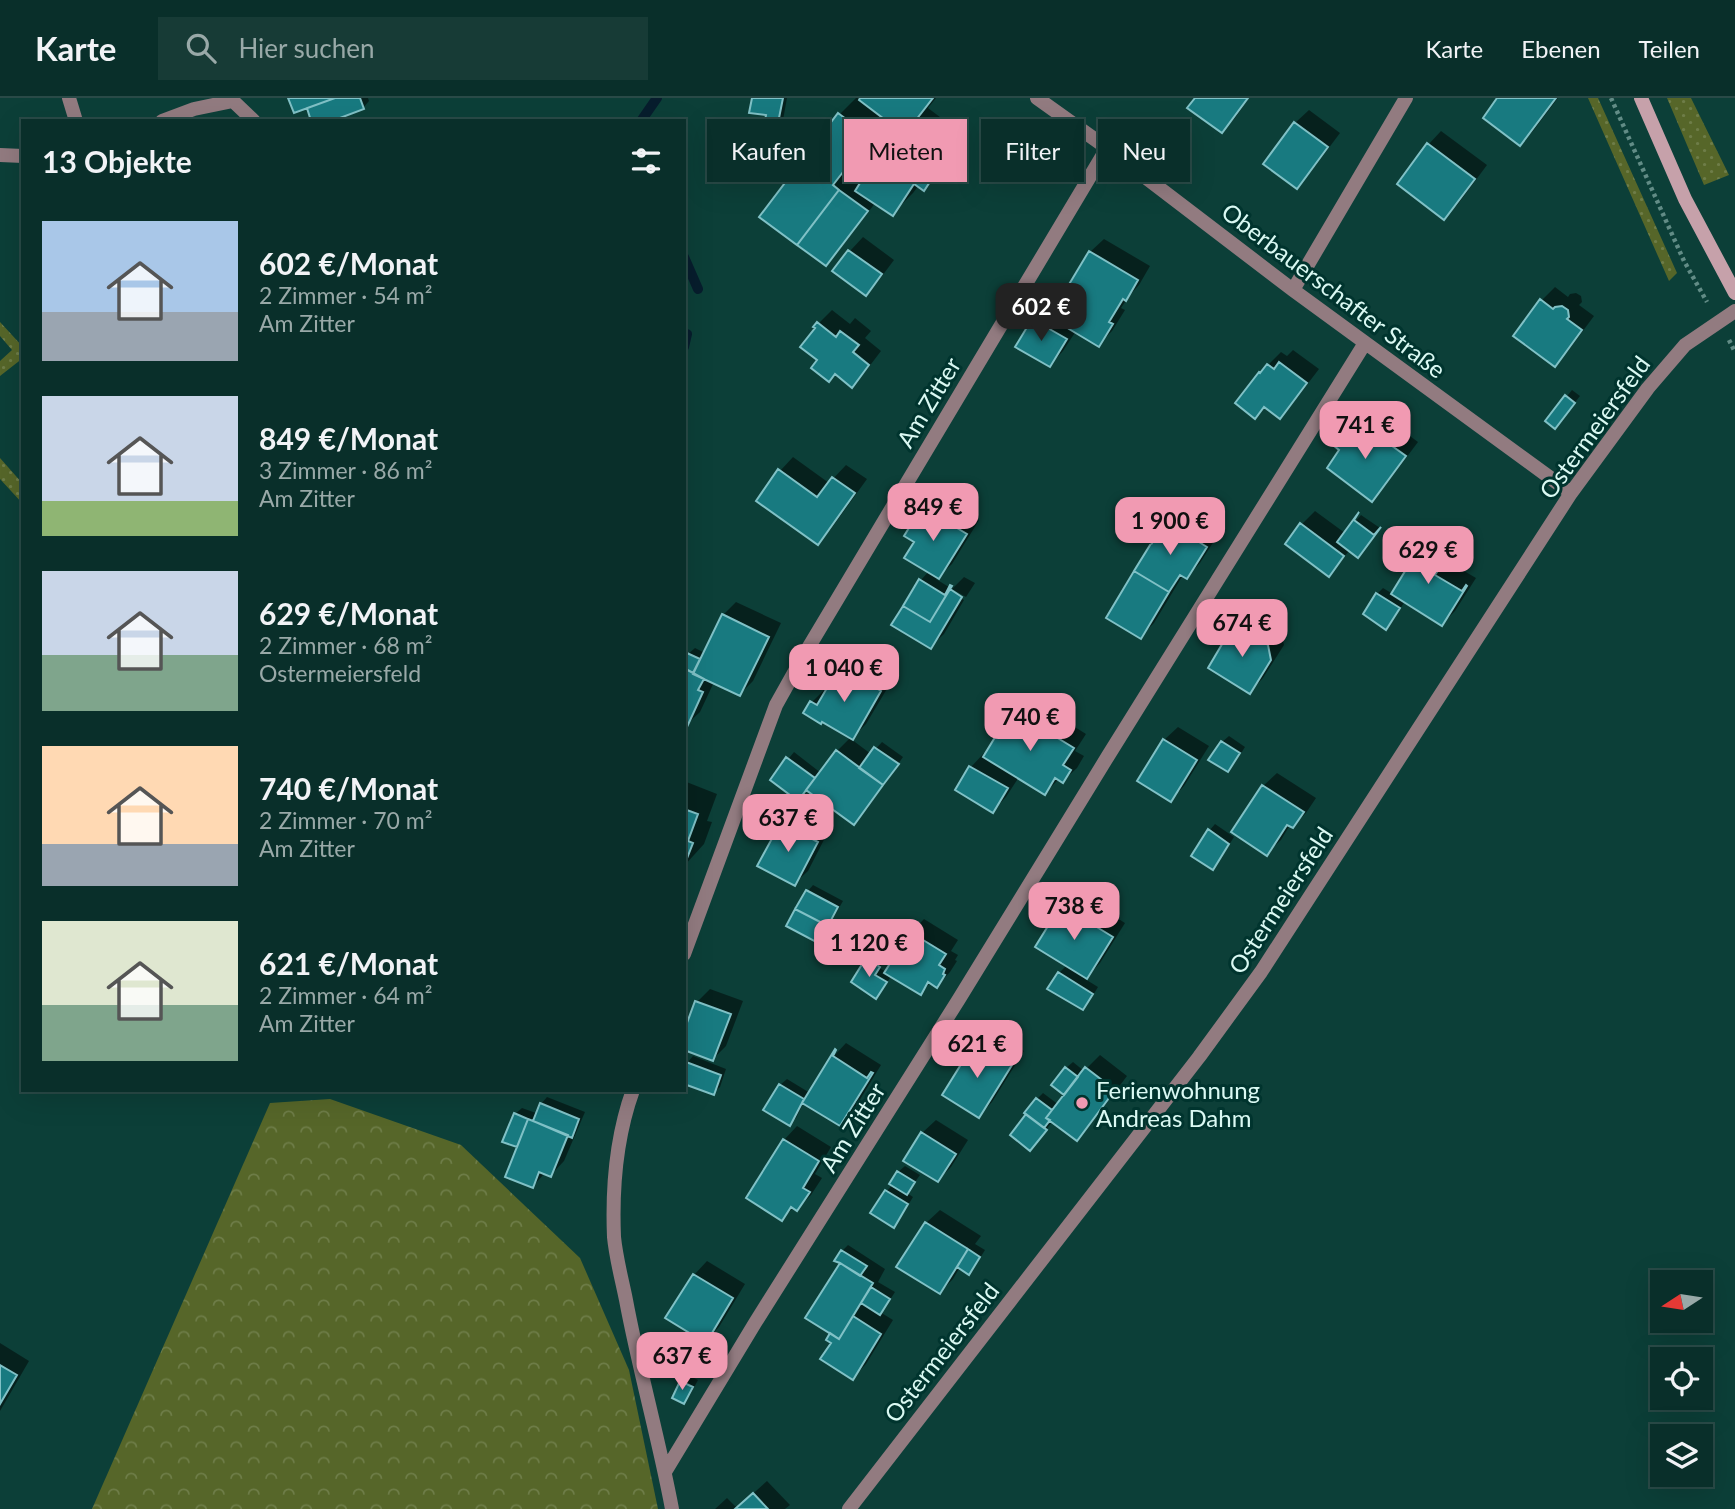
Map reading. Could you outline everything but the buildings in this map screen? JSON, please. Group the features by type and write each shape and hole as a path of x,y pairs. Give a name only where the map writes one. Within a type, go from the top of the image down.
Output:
{"main road":[{"path":"1641,98 1685,199 1735,293"}],"street":[{"path":"69,98 75,119"},
{"name":"Oberbauerschafter Straße","path":"1037,98 1098,142"},
{"path":"1293,290 1406,98"},
{"path":"167,119 194,109 233,101 252,119"},
{"path":"0,155 21,156"},
{"name":"Am Zitter","path":"686,949 776,705 1098,163"},
{"name":"Oberbauerschafter Straße","path":"1152,182 1293,290 1571,493"},
{"name":"Ostermeiersfeld","path":"849,1509 1191,1068 1262,972 1571,493 1648,388 1685,345 1735,310"},
{"name":"Am Zitter","path":"665,1472 1365,343"},
{"path":"632,1092 625,1112 614,1174 614,1240 636,1352 672,1509"}],"green space":[{"path":"1588,98 1598,98 1677,273 1669,281"},
{"path":"1667,98 1691,98 1729,175 1704,185"},
{"path":"0,322 21,345 21,360 0,376 0,361 12,350 0,336"},
{"path":"0,458 21,482 21,502 0,479"},
{"path":"330,1099 461,1145 580,1258 629,1370 658,1509 92,1509 270,1103"}],"waterway":[{"path":"642,119 657,98"},
{"path":"686,262 698,289"},
{"path":"686,338 687,334"}],"place":[{"name":"Ferienwohnung Andreas Dahm","path":"1082,1103"}]}
